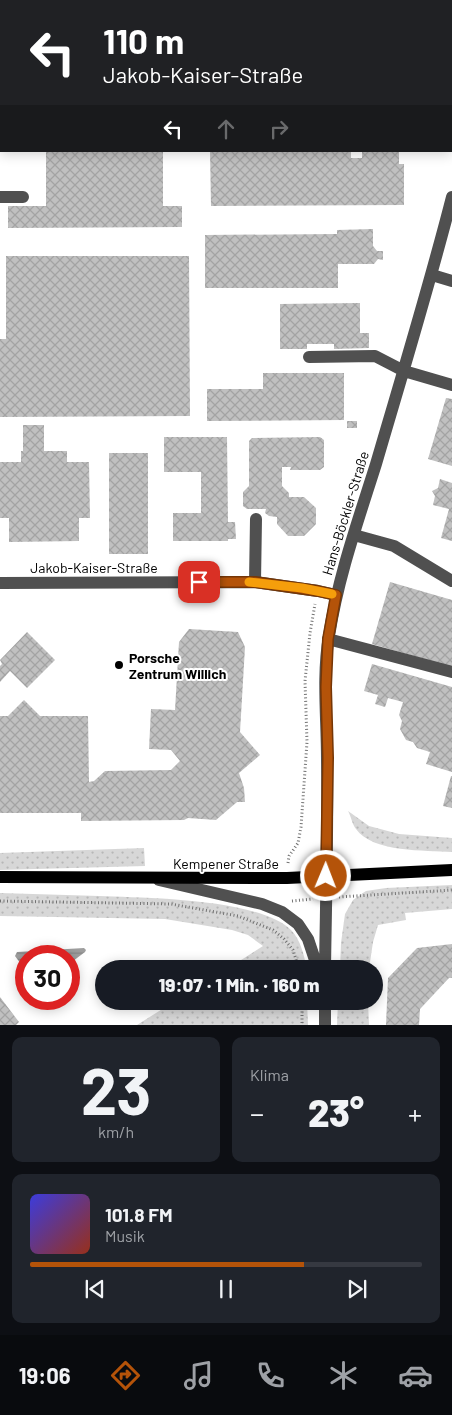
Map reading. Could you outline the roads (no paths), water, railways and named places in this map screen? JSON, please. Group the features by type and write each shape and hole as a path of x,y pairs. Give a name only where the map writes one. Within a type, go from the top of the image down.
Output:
{"main road":[{"name":"Kempener Straße","path":"0,877 287,878 452,870"}],"street":[{"path":"0,197 23,197"},
{"name":"Hans-Böckler-Straße","path":"325,960 328,758 326,687 328,639 336,595 432,275 452,197"},
{"path":"432,275 452,281"},
{"path":"309,357 375,356 404,371 452,385"},
{"path":"255,582 256,519"},
{"path":"354,534 394,546 452,581"},
{"name":"Jakob-Kaiser-Straße","path":"0,583 255,582 336,595"},
{"path":"328,639 452,672"},
{"path":"149,878 262,904 282,912 298,924 308,940 315,960"},
{"path":"324,1025 325,1010"}],"place":[{"name":"Porsche Zentrum Willich","path":"119,665"}]}
